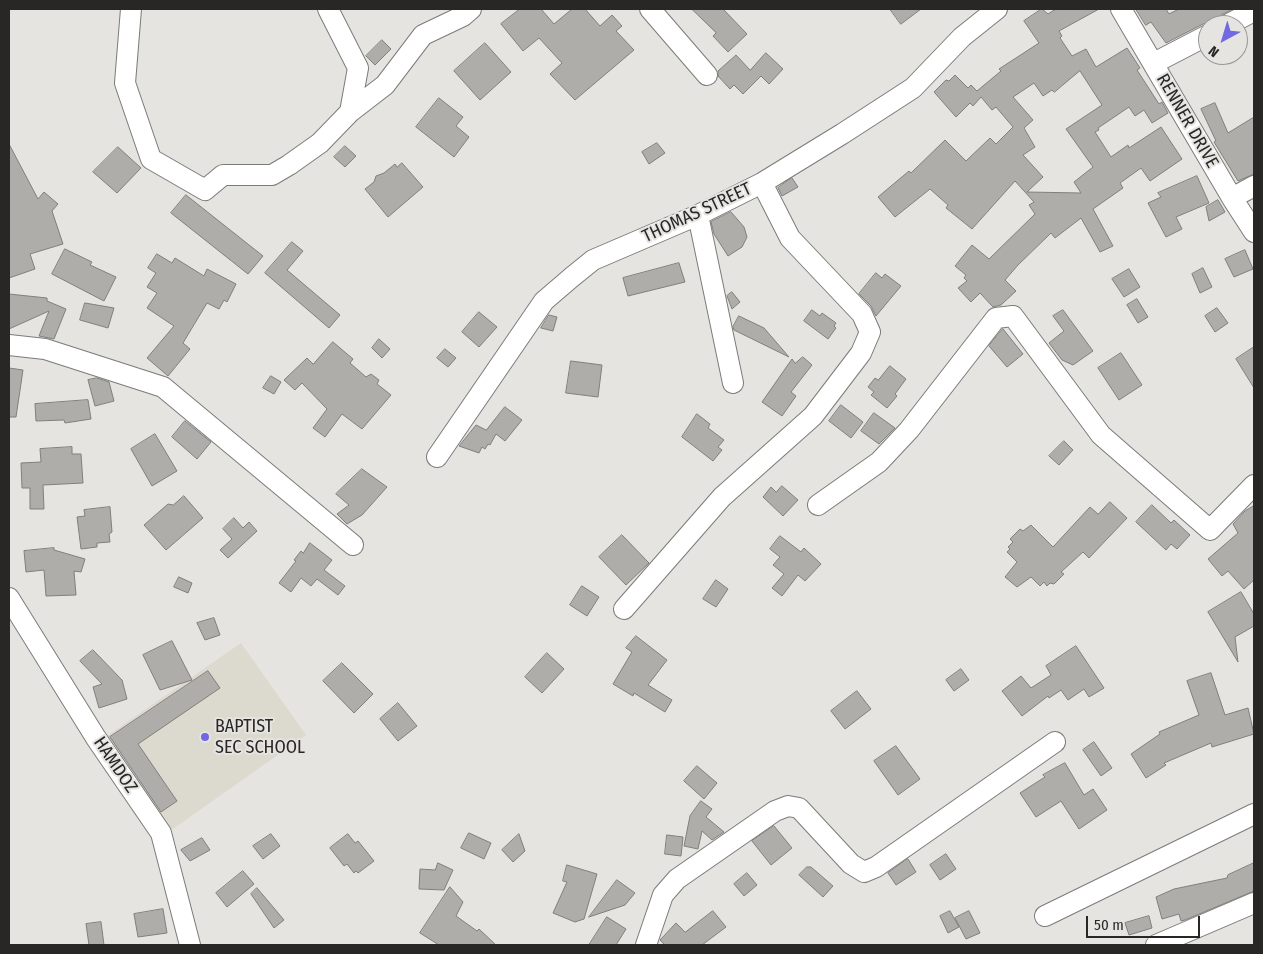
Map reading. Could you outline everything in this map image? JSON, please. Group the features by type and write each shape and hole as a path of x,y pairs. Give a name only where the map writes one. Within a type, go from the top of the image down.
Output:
{"street":[{"path":"131,9 125,83 151,159 205,190 224,176 272,175 320,143 350,112 385,85 423,35 463,16 471,9"},
{"path":"328,9 358,68 350,112"},
{"path":"650,9 707,75"},
{"name":"THOMAS STREET","path":"437,456 544,301 593,260 698,215 762,183 913,88 962,37 997,9"},
{"name":"RENNER DRIVE","path":"1121,9 1254,232"},
{"path":"1154,63 1198,40"},
{"path":"624,609 722,497 813,416 860,353 870,332 862,314 790,238 762,183"},
{"path":"1232,198 1254,186"},
{"path":"698,215 733,383"},
{"path":"818,504 879,462 909,430 996,318 1009,316 1013,316 1101,435 1210,530 1254,485"},
{"path":"9,346 45,349 163,387 353,544"},
{"name":"HAMDOZ","path":"9,598 96,738 161,833 190,945"},
{"path":"646,945 663,895 678,879 775,811 788,806 800,808 851,864 864,872 876,867 1055,742"},
{"path":"1045,916 1254,814"},
{"path":"1156,945 1254,904"}],"shaded area":[{"name":"BAPTIST SEC SCHOOL","path":"241,643 306,735 170,831 104,738"}],"building":[{"path":"520,9 541,9 554,24 572,9 585,9 600,26 612,15 622,26 616,31 634,50 575,100 550,74 562,63 539,38 523,51 501,24"},
{"path":"692,9 723,9 747,34 728,52 713,36 716,33"},
{"path":"890,9 921,9 901,24"},
{"path":"1042,9 1048,14 1056,9 1099,9 1059,31 1062,36 1060,38 1072,56 1086,49 1096,67 1127,48 1140,68 1137,70 1159,104 1162,102 1168,113 1152,123 1144,110 1135,116 1129,107 1095,132 1111,157 1128,145 1129,148 1161,127 1182,159 1150,181 1141,168 1120,183 1123,188 1093,209 1113,246 1100,252 1081,218 1055,238 1051,233 1005,280 1016,291 1001,305 993,307 980,293 971,302 958,288 967,281 964,278 966,275 955,266 972,245 989,259 1035,214 1029,205 1034,202 1015,181 972,229 946,208 948,205 930,189 895,217 878,197 909,171 911,173 945,140 966,161 990,138 996,144 1013,127 996,107 992,110 981,97 973,106 970,103 956,117 934,92 946,80 949,81 955,75 968,88 971,85 977,91 1001,71 999,69 1039,43 1024,21","holes":["1080,71 1102,105 1066,129 1093,167 1074,182 1081,193 1027,192 1043,177 1023,155 1035,147 1024,128 1033,120 1013,97 1034,83 1043,96 1052,90 1054,92"]},
{"path":"1136,9 1166,9 1169,14 1179,9 1233,9 1221,15 1198,15 1198,27 1166,43 1151,22 1146,25"},
{"path":"382,40 391,49 375,65 366,56"},
{"path":"485,43 511,72 480,100 454,71"},
{"path":"766,53 783,69 769,84 761,76 743,94 734,85 730,89 718,76 718,71 736,55 750,70"},
{"path":"439,98 463,117 456,126 469,137 454,157 416,127"},
{"path":"1215,103 1228,133 1254,117 1254,174 1238,181 1214,142 1216,141 1201,109"},
{"path":"657,143 665,153 649,164 642,152"},
{"path":"9,144 38,199 44,192 58,204 52,211 63,244 30,254 35,269 9,278"},
{"path":"345,146 356,156 345,167 334,157"},
{"path":"118,147 141,168 117,193 93,172"},
{"path":"402,163 423,187 388,217 365,189 374,182 376,176 384,173 395,164 397,167"},
{"path":"1197,176 1209,203 1176,217 1182,229 1166,237 1148,203 1161,197 1158,193"},
{"path":"792,178 798,187 782,196 778,188"},
{"path":"186,195 263,256 248,274 171,213"},
{"path":"1218,200 1225,212 1209,221 1206,207"},
{"path":"731,212 744,227 747,237 742,247 728,256 714,234 711,222"},
{"path":"292,242 303,251 287,270 340,315 329,328 265,273"},
{"path":"65,249 92,262 90,265 116,277 104,301 52,274"},
{"path":"1245,250 1253,269 1234,277 1225,259"},
{"path":"157,254 172,263 175,258 204,276 207,269 236,284 227,302 224,300 219,309 207,303 183,343 190,349 168,376 147,358 174,326 147,308 157,293 147,287 156,273 148,268"},
{"path":"679,263 685,282 628,296 623,278"},
{"path":"1203,268 1212,287 1200,293 1192,274"},
{"path":"1129,269 1140,287 1124,297 1112,279"},
{"path":"876,273 882,278 885,274 901,286 876,316 871,306 859,294"},
{"path":"732,292 740,302 732,309 727,296"},
{"path":"9,294 47,298 47,301 66,309 54,339 39,336 49,311 9,329"},
{"path":"1137,299 1148,317 1138,323 1127,305"},
{"path":"85,303 114,308 108,328 80,320"},
{"path":"1217,308 1228,323 1215,332 1205,316"},
{"path":"812,310 820,316 822,313 836,323 834,326 836,328 828,339 804,321"},
{"path":"1063,310 1093,351 1073,365 1062,360 1049,343 1064,331 1053,316"},
{"path":"479,312 497,327 479,347 462,332"},
{"path":"549,315 557,317 553,331 541,328"},
{"path":"739,316 764,328 789,357 734,330 733,327"},
{"path":"1003,329 1023,354 1007,367 989,346"},
{"path":"379,339 390,349 382,358 372,348"},
{"path":"333,342 353,359 350,363 366,377 371,374 379,380 377,384 391,395 362,429 342,414 325,437 313,428 327,409 302,383 295,390 284,380 307,358 313,364"},
{"path":"1254,347 1254,388 1236,359"},
{"path":"445,349 456,358 448,367 437,358"},
{"path":"1121,353 1142,385 1119,400 1098,368"},
{"path":"803,357 812,365 791,392 796,396 782,416 762,402 792,359 795,363"},
{"path":"571,361 602,365 598,397 566,393"},
{"path":"890,366 906,379 895,394 897,396 887,408 871,395 874,392 868,387 875,378 878,380"},
{"path":"9,368 23,370 16,417 9,417"},
{"path":"271,376 281,382 274,394 263,388"},
{"path":"97,378 109,382 114,401 95,406 88,380"},
{"path":"88,400 91,419 65,423 64,420 36,421 35,404"},
{"path":"841,405 863,422 851,438 829,421"},
{"path":"505,407 522,420 505,441 496,434 490,445 488,444 485,449 482,447 479,453 459,446 476,425 486,430"},
{"path":"874,413 895,428 879,444 861,431"},
{"path":"697,414 710,424 708,428 724,440 718,447 722,450 713,461 682,437"},
{"path":"185,421 211,442 197,459 172,437"},
{"path":"155,434 177,471 152,486 131,449"},
{"path":"1064,441 1073,450 1059,465 1049,456"},
{"path":"72,447 72,454 81,454 83,483 43,485 44,509 30,509 30,488 22,488 21,463 41,462 40,449"},
{"path":"362,469 387,487 362,515 347,524 337,514 349,505 336,494"},
{"path":"782,486 798,500 783,516 763,497 771,487 776,492"},
{"path":"184,496 203,518 166,550 144,525 168,504 173,505"},
{"path":"1110,502 1127,518 1089,558 1083,552 1061,572 1064,574 1054,584 1050,583 1047,586 1044,582 1040,586 1031,577 1017,587 1005,577 1017,562 1007,552 1010,549 1008,547 1013,542 1010,539 1020,529 1023,531 1031,525 1053,547 1090,507 1098,514"},
{"path":"1152,505 1171,523 1174,520 1190,535 1177,549 1171,544 1166,550 1136,522"},
{"path":"1254,506 1254,580 1244,589 1228,571 1222,576 1208,559 1238,533 1233,524 1245,511"},
{"path":"110,507 112,532 109,534 110,542 97,543 97,547 81,549 77,517 85,516 84,510"},
{"path":"234,518 243,528 249,522 257,531 228,558 220,550 232,539 223,529"},
{"path":"622,535 649,563 626,585 599,557"},
{"path":"780,536 801,552 804,548 821,564 805,581 798,575 782,596 772,588 784,574 773,565 780,557 770,549"},
{"path":"310,543 332,560 324,570 345,586 338,595 317,579 311,586 301,578 291,592 279,583 296,561 294,560 301,551 303,553"},
{"path":"54,548 54,550 85,559 81,572 74,571 76,595 46,596 44,570 26,572 24,551"},
{"path":"179,577 192,583 188,593 174,587"},
{"path":"716,580 728,589 716,607 703,599"},
{"path":"582,586 599,597 587,616 570,605"},
{"path":"1241,592 1254,614 1254,626 1235,637 1238,662 1208,612"},
{"path":"214,618 220,635 205,640 197,623"},
{"path":"636,636 667,660 648,685 672,700 665,712 634,693 633,696 613,684 632,652 626,648"},
{"path":"172,641 192,680 160,690 143,655"},
{"path":"1076,646 1104,688 1089,697 1084,689 1068,700 1061,690 1049,698 1048,696 1022,716 1002,691 1021,676 1031,688 1051,675 1046,666"},
{"path":"93,650 122,680 127,699 99,708 93,687 102,684 80,661"},
{"path":"547,653 564,669 542,693 525,677"},
{"path":"342,663 373,694 354,713 323,681"},
{"path":"961,669 969,680 954,691 946,680"},
{"path":"208,671 220,688 138,744 177,801 161,812 110,737"},
{"path":"1211,673 1225,715 1248,708 1254,734 1212,747 1211,743 1164,763 1166,765 1146,778 1131,754 1160,734 1159,732 1199,715 1187,681"},
{"path":"857,691 871,709 845,729 831,711"},
{"path":"398,703 417,726 398,741 380,719"},
{"path":"1094,742 1112,768 1101,776 1083,750"},
{"path":"896,746 920,779 898,795 874,761"},
{"path":"1065,763 1084,795 1093,789 1107,810 1079,829 1061,801 1036,817 1020,793 1045,777 1043,775"},
{"path":"697,766 717,783 704,799 684,781"},
{"path":"701,801 712,809 706,817 724,832 712,840 702,831 698,849 684,846 690,816"},
{"path":"774,826 792,848 771,865 752,841"},
{"path":"469,833 491,843 484,859 461,848"},
{"path":"271,834 280,846 263,859 253,846"},
{"path":"348,834 355,843 358,841 374,861 358,873 356,871 354,873 347,864 344,866 330,848"},
{"path":"519,834 525,851 513,862 502,850"},
{"path":"667,835 683,837 681,856 665,854"},
{"path":"202,838 210,850 190,861 181,850"},
{"path":"946,854 956,869 940,880 930,865"},
{"path":"908,859 916,872 896,885 888,873"},
{"path":"438,863 453,870 444,890 419,889 420,869 435,870"},
{"path":"1254,863 1254,891 1185,920 1181,921 1179,914 1162,919 1156,897 1174,889 1227,878 1228,875"},
{"path":"567,865 597,874 584,919 575,922 553,913 567,882 563,881"},
{"path":"807,867 811,867 833,886 823,897 799,875"},
{"path":"243,871 254,884 227,907 216,893"},
{"path":"747,873 757,885 744,896 734,884"},
{"path":"617,880 635,893 625,905 589,917"},
{"path":"450,887 463,902 456,916 477,931 479,929 496,945 439,945 420,933"},
{"path":"257,888 284,920 274,928 251,894"},
{"path":"163,909 167,933 138,937 134,914"},
{"path":"713,911 726,927 702,945 665,945 660,940 676,923 685,932"},
{"path":"950,911 959,927 948,933 940,916"},
{"path":"969,911 980,933 966,939 955,918"},
{"path":"1149,916 1152,928 1129,935 1125,923"},
{"path":"607,917 626,929 616,945 589,945"},
{"path":"101,922 104,945 89,945 86,924"}],"place":[{"name":"BAPTIST SEC SCHOOL","path":"205,737"}]}
